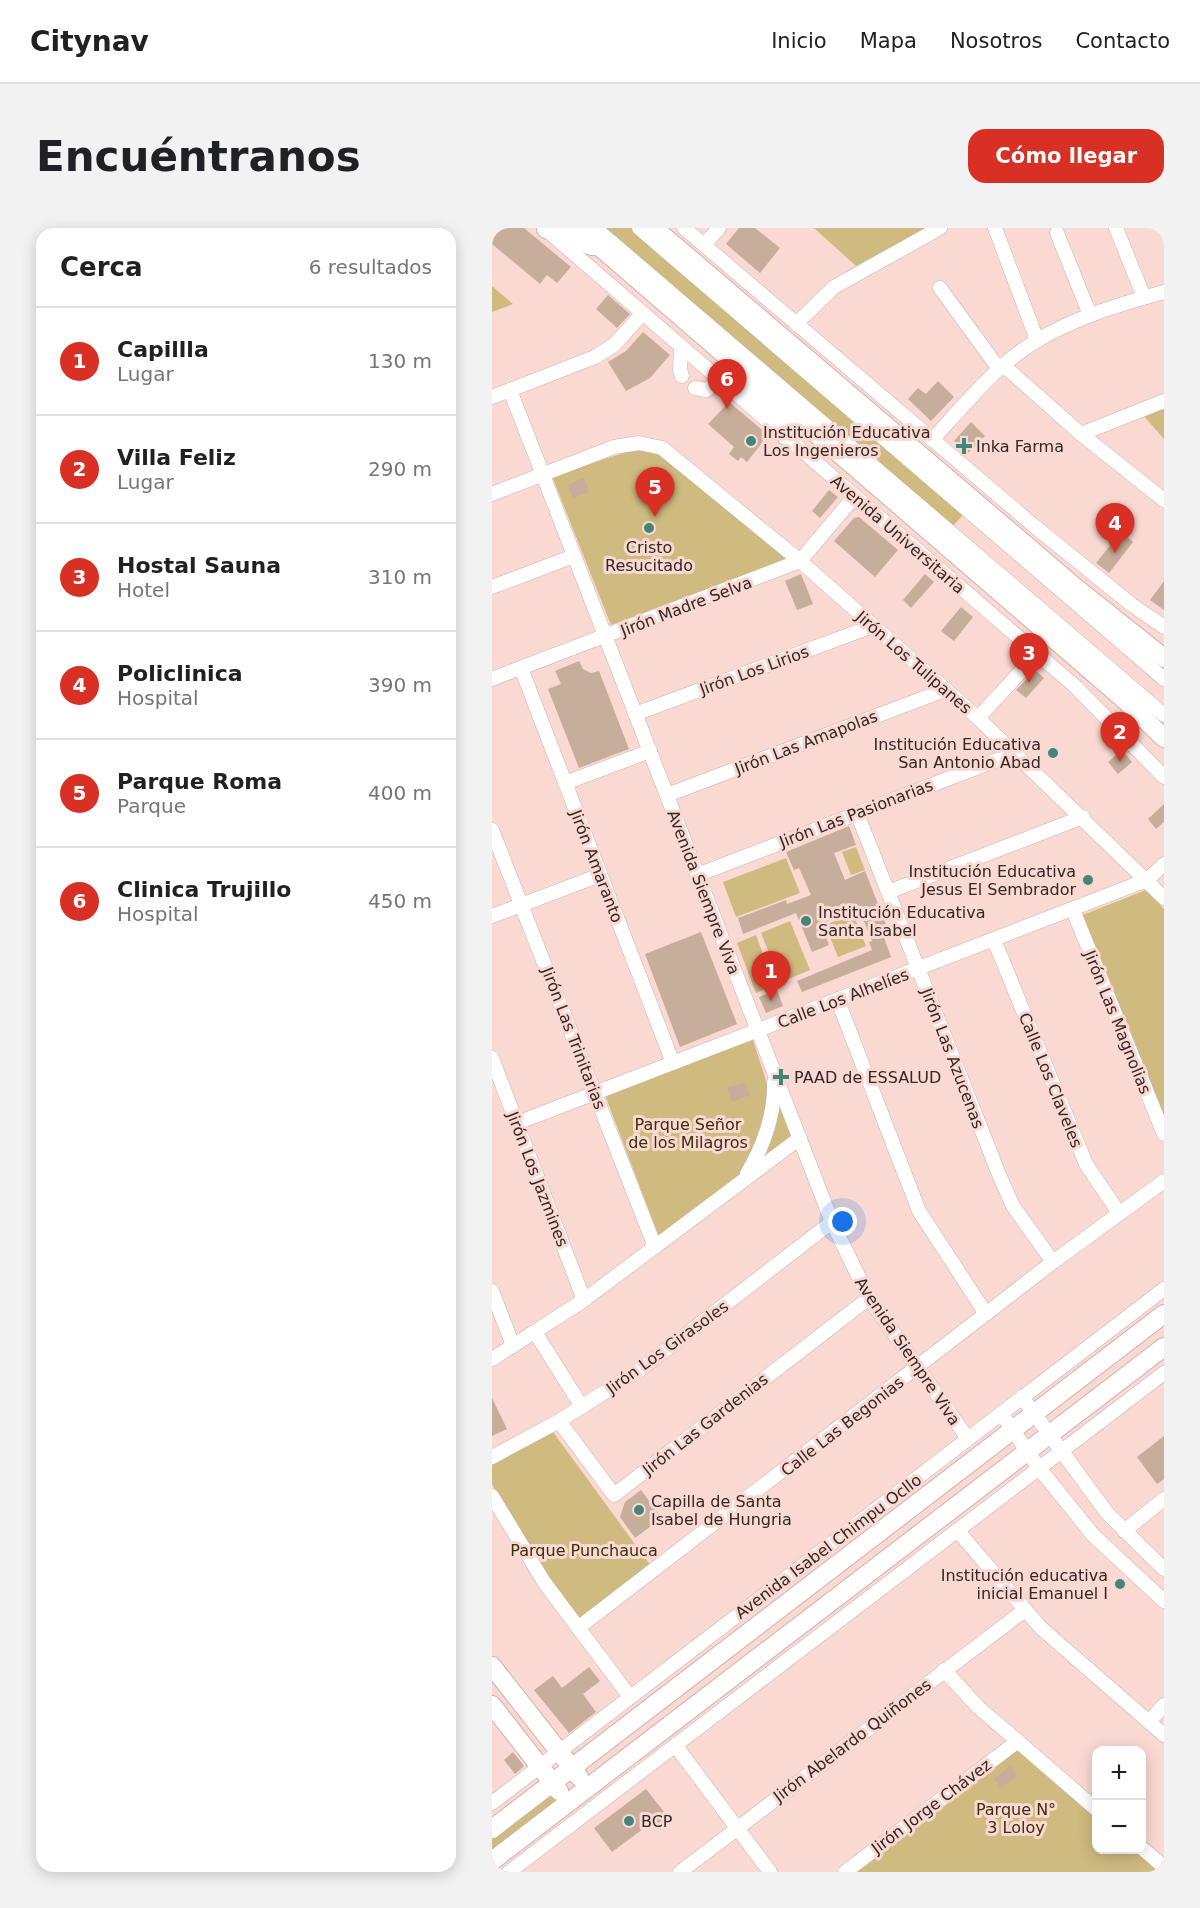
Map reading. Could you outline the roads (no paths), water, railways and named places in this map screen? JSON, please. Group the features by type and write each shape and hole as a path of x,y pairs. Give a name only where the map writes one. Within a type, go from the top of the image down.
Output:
{"main road":[{"name":"Avenida Universitaria","path":"578,228 1127,702 1164,738"},
{"path":"654,228 1075,586 1164,658"},
{"path":"666,228 675,245"},
{"path":"545,229 603,250"},
{"path":"723,353 734,373 779,421 786,436"},
{"name":"Avenida Isabel Chimpu Ocllo","path":"492,1829 1164,1314"},
{"path":"492,1861 1164,1347"},
{"path":"492,1666 588,1788"},
{"path":"492,1705 568,1802"}],"street":[{"path":"595,228 1164,715"},
{"path":"639,228 1164,679"},
{"path":"684,228 1090,572 1164,627"},
{"path":"704,245 718,228"},
{"path":"796,324 834,287 940,228"},
{"path":"994,228 1037,340"},
{"path":"1116,228 1144,297"},
{"name":"Avenida Universitaria","path":"545,229 1076,687 1164,777"},
{"path":"1057,233 1090,315"},
{"path":"940,288 1001,367 1164,500"},
{"path":"932,440 1001,367 1037,340 1090,315 1164,291"},
{"path":"492,397 595,357 614,345 643,313"},
{"path":"681,346 682,376"},
{"path":"695,388 706,390 721,381"},
{"name":"Avenida Siempre Viva","path":"510,390 832,1222 869,1298 968,1439"},
{"path":"1081,434 1164,401"},
{"name":"Jirón Los Tulipanes","path":"543,475 614,447 650,444 671,453 800,561 978,718 1083,817 1164,898"},
{"path":"492,495 543,475"},
{"name":"Jirón Madre Selva","path":"492,679 800,561 854,497"},
{"path":"492,587 574,556"},
{"name":"Jirón Los Lirios","path":"635,714 873,626"},
{"path":"978,718 1037,654"},
{"name":"Jirón Amaranto","path":"521,668 673,1064"},
{"name":"Jirón Las Amapolas","path":"667,795 945,690"},
{"path":"565,783 650,751"},
{"name":"Jirón Las Pasionarias","path":"697,875 1015,753"},
{"name":"Jirón Las Azucenas","path":"857,813 1000,1177 1013,1206 1053,1262"},
{"path":"888,892 1083,817"},
{"name":"Jirón Las Trinitarias","path":"492,830 655,1246"},
{"name":"Calle Los Alhelíes","path":"517,1123 1073,910 1147,880 1164,864"},
{"path":"492,916 600,875"},
{"name":"Jirón Las Magnolias","path":"1073,910 1164,1134"},
{"name":"Calle Los Claveles","path":"994,940 1086,1164 1119,1213"},
{"path":"838,1001 919,1211 986,1314"},
{"name":"Jirón Los Jazmines","path":"492,1060 584,1300"},
{"path":"743,1180 756,1159 770,1125 774,1095 773,1071"},
{"path":"492,1359 584,1300 800,1138"},
{"name":"Calle Las Begonias","path":"578,1628 1053,1262 1164,1181"},
{"name":"Jirón Los Girasoles","path":"492,1457 560,1421 641,1369 832,1222"},
{"name":"Avenida Isabel Chimpu Ocllo","path":"492,1803 1164,1288"},
{"path":"492,1291 513,1346"},
{"name":"Jirón Las Gardenias","path":"560,1421 614,1495 869,1298"},
{"path":"536,1332 582,1407"},
{"path":"508,1872 1164,1373"},
{"path":"1022,1397 1060,1452 1124,1531 1164,1569"},
{"path":"1001,1413 1039,1468 1102,1545 1164,1602"},
{"path":"492,1496 519,1544 630,1697"},
{"path":"1124,1531 1164,1499"},
{"path":"957,1530 1024,1610 1058,1646 1164,1735"},
{"name":"Jirón Abelardo Quiñones","path":"680,1872 1024,1610"},
{"path":"944,1670 978,1707 1092,1806"},
{"path":"1149,1722 1164,1705"},
{"name":"Jirón Jorge Chávez","path":"845,1872 1018,1741"},
{"path":"675,1745 770,1872"},
{"path":"588,1788 600,1803"},
{"path":"568,1802 580,1818"},
{"path":"1146,1851 1164,1867"}],"place":[{"name":"Clinica Trujillo","path":"727,409"},
{"name":"Institución Educativa Los Ingenieros","path":"751,441"},
{"name":"Inka Farma","path":"964,446"},
{"name":"Parque Roma","path":"655,517"},
{"name":"Cristo Resucitado","path":"649,528"},
{"name":"Policlinica","path":"1115,553"},
{"name":"Hostal Sauna","path":"1029,683"},
{"name":"Institución Educativa San Antonio Abad","path":"1053,753"},
{"name":"Villa Feliz","path":"1120,762"},
{"name":"Institución Educativa Jesus El Sembrador","path":"1088,880"},
{"name":"Institución Educativa Santa Isabel","path":"806,921"},
{"name":"Capillla","path":"771,1001"},
{"name":"PAAD de ESSALUD","path":"781,1077"},
{"name":"Capilla de Santa Isabel de Hungria","path":"639,1510"},
{"name":"Institución educativa inicial Emanuel I","path":"1120,1584"},
{"name":"BCP","path":"629,1821"}],"park label":[{"name":"Parque Señor de los Milagros","path":"688,1133"},
{"name":"Parque Punchauca","path":"584,1550"},
{"name":"Parque N° 3 Loloy","path":"1016,1818"}]}
